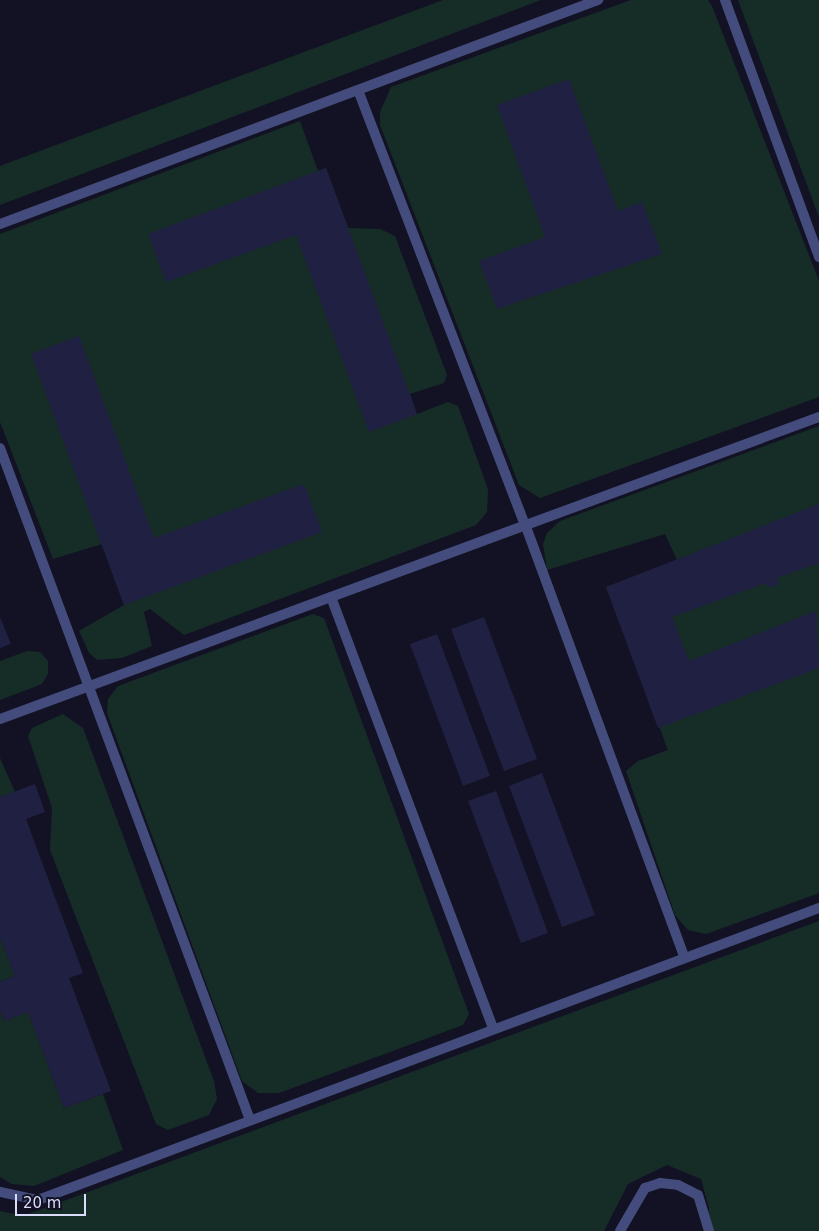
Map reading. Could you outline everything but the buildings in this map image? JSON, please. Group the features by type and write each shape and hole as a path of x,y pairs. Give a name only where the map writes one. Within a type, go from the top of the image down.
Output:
{"lane":[{"path":"0,224 598,0"},
{"path":"725,0 819,257"},
{"path":"358,90 525,524 684,957"},
{"path":"0,719 819,417"},
{"path":"0,448 250,1120"},
{"path":"331,597 493,1028"},
{"path":"0,1192 38,1200 493,1028 819,908"},
{"path":"620,1231 645,1188 660,1184 678,1185 698,1195 709,1231"}],"green space":[{"path":"443,0 541,0 0,205 0,166"},
{"path":"631,0 708,0 712,6 819,281 819,397 540,498 519,485 380,125 380,112 391,87"},
{"path":"738,0 819,0 819,217"},
{"path":"300,121 318,171 326,168 348,228 380,229 395,236 447,375 444,383 410,394 417,414 448,402 458,406 488,489 487,512 476,525 184,635 150,609 144,612 152,646 122,658 97,660 89,653 79,631 124,605 102,544 53,559 0,422 0,234"},
{"path":"819,426 819,893 706,934 688,930 675,915 626,771 638,761 668,750 606,587 677,560 665,534 547,570 543,544 547,533 560,521"},
{"path":"313,614 324,618 469,1014 463,1025 279,1093 258,1093 242,1081 107,713 108,699 118,686"},
{"path":"27,651 40,652 48,661 48,674 42,684 0,700 0,661"},
{"path":"63,714 83,728 214,1081 217,1099 209,1115 168,1130 156,1124 50,850 52,808 28,736 32,728"},
{"path":"0,758 15,792 0,797"},
{"path":"819,921 819,1231 706,1231 709,1208 701,1179 667,1165 628,1184 604,1231 0,1231 0,1211 23,1216"},
{"path":"0,937 15,976 0,982"},
{"path":"0,1010 4,1021 28,1012 64,1108 103,1094 123,1150 34,1186 12,1184 0,1177"}]}
